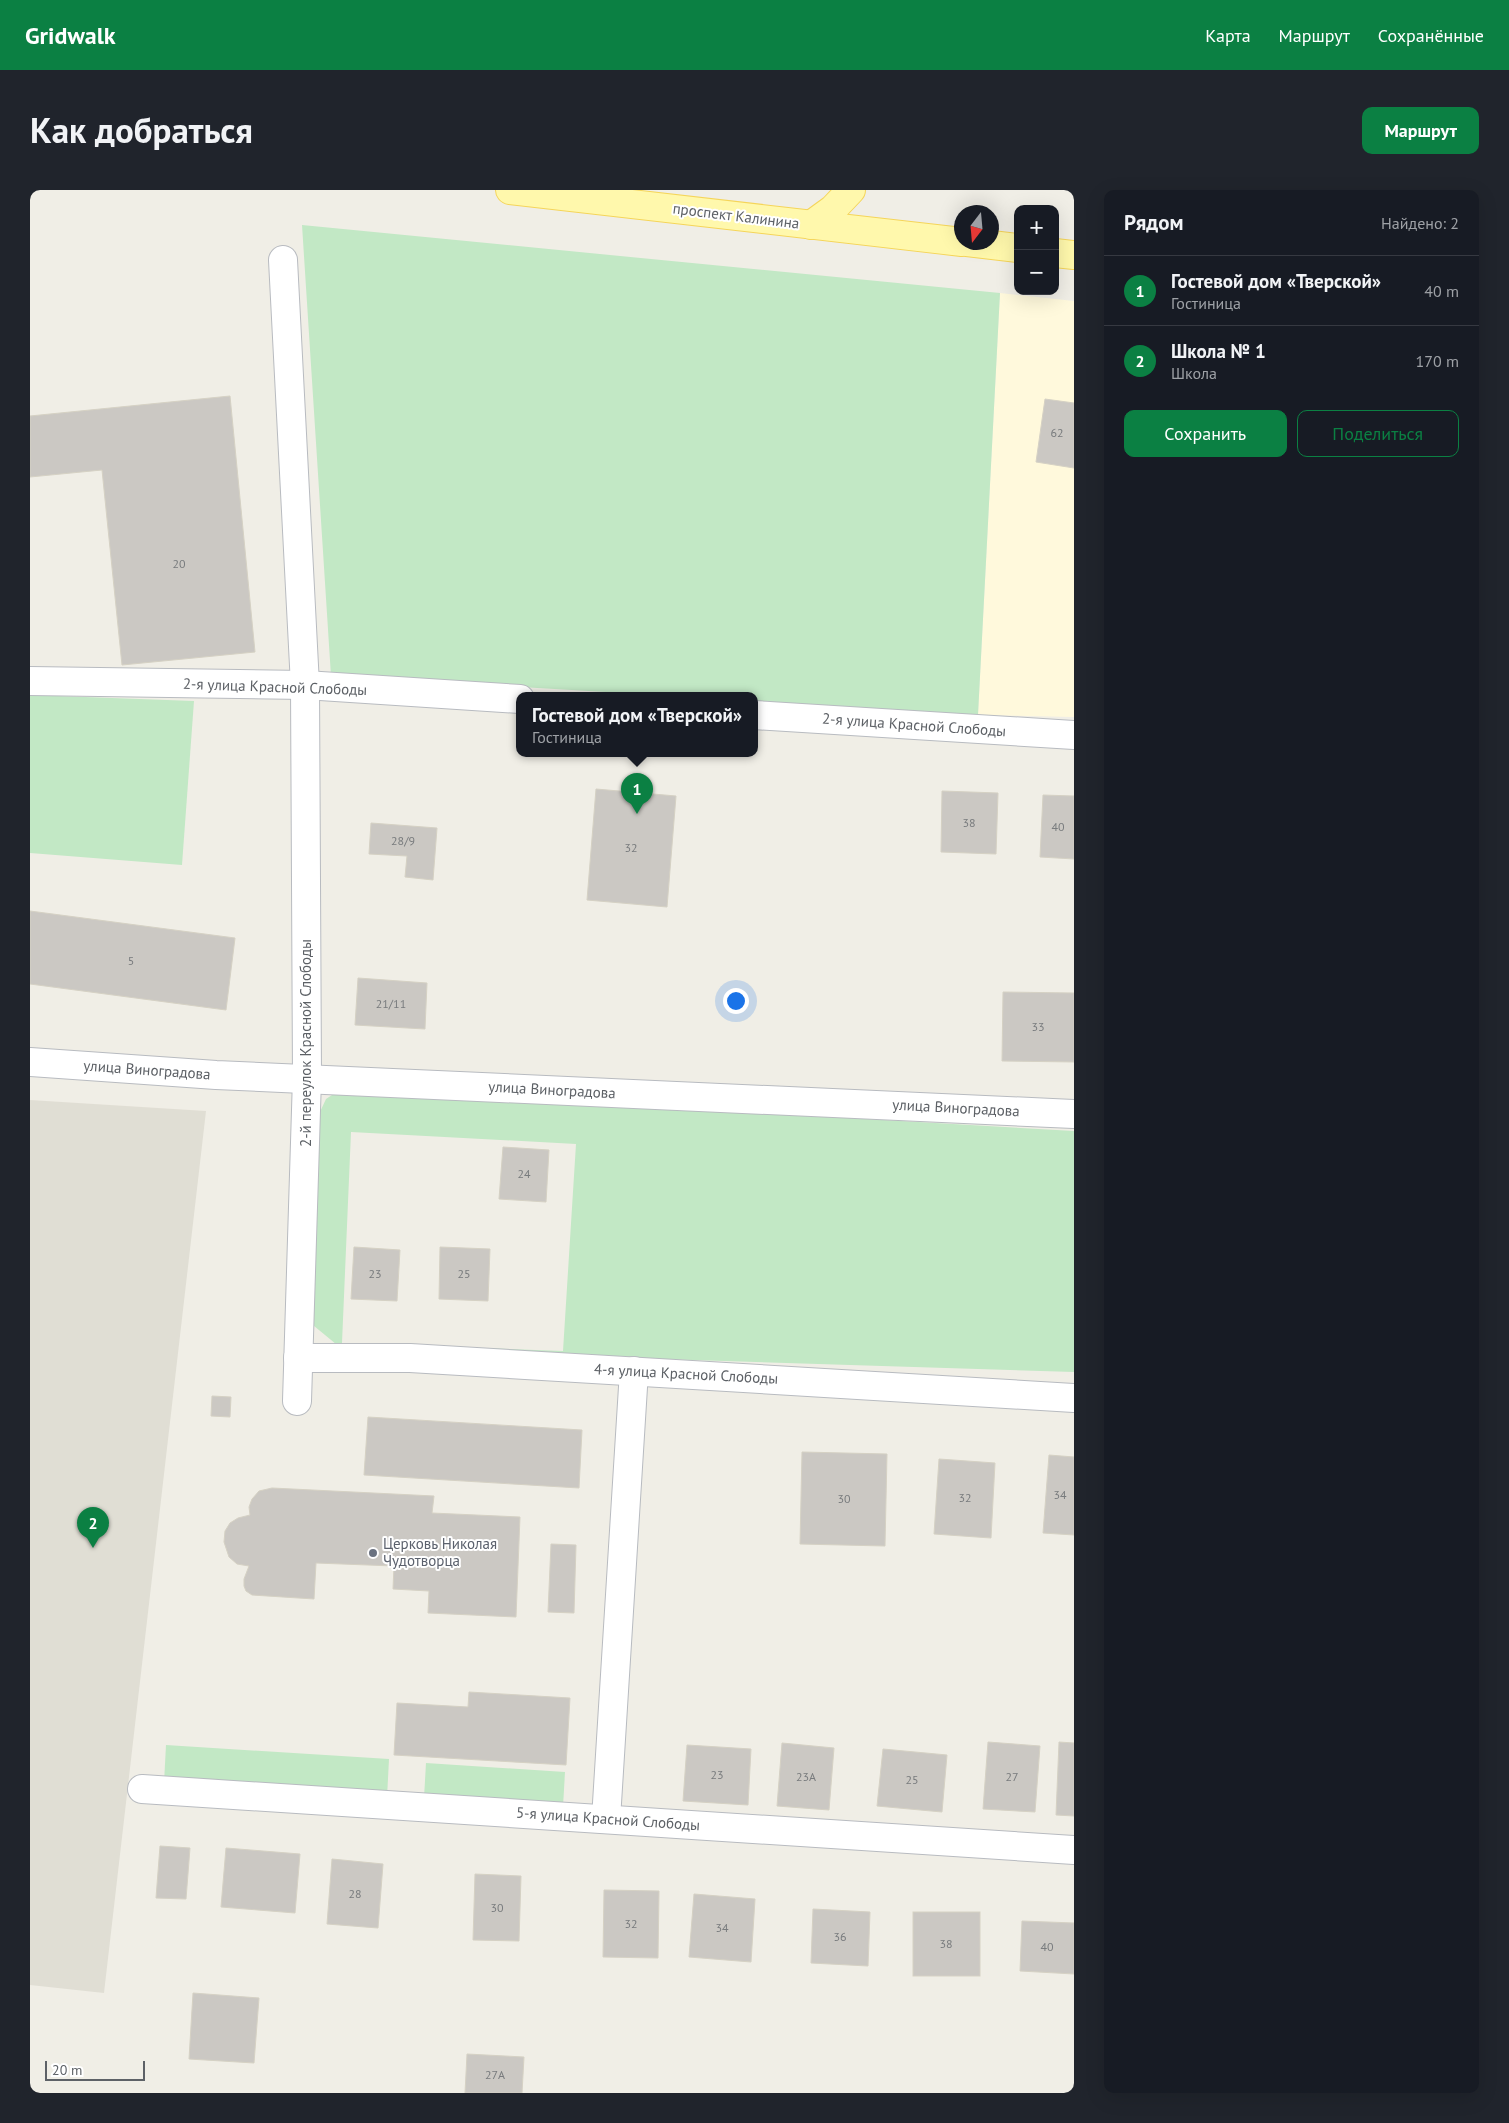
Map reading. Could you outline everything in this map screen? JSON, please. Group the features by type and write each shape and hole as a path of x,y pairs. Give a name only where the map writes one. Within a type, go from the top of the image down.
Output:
{"main road":[{"name":"проспект Калинина","path":"510,190 954,241"},
{"path":"811,225 833,209 851,190"},
{"path":"999,246 1014,248"},
{"path":"1059,253 1074,255"}],"street":[{"name":"2-й переулок Красной Слободы","path":"283,260 305,685 307,1078 297,1401"},
{"name":"2-я улица Красной Слободы","path":"30,682 305,685 516,699"},
{"name":"2-я улица Красной Слободы","path":"758,715 1074,735"},
{"name":"улица Виноградова","path":"30,1062 216,1075 1074,1114"},
{"name":"4-я улица Красной Слободы","path":"298,1358 410,1358 1074,1398"},
{"path":"606,1819 634,1371"},
{"name":"5-я улица Красной Слободы","path":"142,1789 1074,1850"}],"shaded area":[{"path":"1000,293 1074,301 1074,717 978,715"},
{"path":"30,1100 206,1111 104,1993 30,1985"}],"green space":[{"path":"302,225 1000,293 978,715 758,701 758,692 605,692 331,676"},
{"path":"30,695 194,701 182,865 30,853"},
{"path":"341,1089 1074,1131 1074,1372 342,1349 308,1321 312,1129 326,1099","holes":["351,1132 576,1144 563,1351 342,1343"]},
{"path":"166,1745 389,1759 387,1798 164,1783"},
{"path":"426,1763 565,1772 563,1807 424,1798"}],"building":[{"path":"230,396 255,652 122,665 102,470 30,477 30,416"},
{"path":"1045,399 1074,403 1074,468 1036,462"},
{"path":"596,789 676,796 667,907 587,900"},
{"path":"942,791 998,793 996,854 941,852"},
{"path":"1043,795 1074,796 1074,859 1040,857"},
{"path":"371,823 437,828 433,880 405,877 407,856 369,854"},
{"path":"30,911 235,938 226,1010 30,984"},
{"path":"358,978 427,983 425,1029 355,1025"},
{"path":"1003,992 1074,993 1074,1062 1002,1061"},
{"path":"503,1147 549,1150 546,1202 499,1199"},
{"path":"354,1247 400,1250 397,1301 351,1299"},
{"path":"440,1247 490,1249 488,1301 439,1299"},
{"path":"212,1396 231,1397 230,1417 211,1416"},
{"path":"368,1417 582,1430 579,1488 364,1475"},
{"path":"802,1452 887,1454 885,1546 800,1544"},
{"path":"1049,1455 1074,1457 1074,1535 1043,1533"},
{"path":"939,1459 995,1463 991,1538 934,1534"},
{"name":"Церковь Николая Чудотворца","path":"272,1488 434,1496 432,1513 520,1517 516,1617 428,1613 429,1591 393,1589 394,1566 316,1563 314,1599 252,1595 246,1591 244,1586 244,1579 249,1566 237,1564 229,1557 224,1542 225,1531 230,1523 238,1518 250,1515 249,1507 252,1499 259,1491"},
{"path":"551,1544 576,1545 574,1613 548,1612"},
{"path":"469,1692 570,1698 566,1765 394,1755 397,1703 468,1707"},
{"path":"988,1742 1040,1746 1035,1812 983,1809"},
{"path":"1059,1742 1074,1743 1074,1816 1056,1815"},
{"path":"782,1743 834,1748 829,1810 777,1806"},
{"path":"687,1745 751,1749 748,1805 683,1801"},
{"path":"883,1749 947,1755 942,1812 877,1806"},
{"path":"160,1846 190,1848 186,1899 156,1898"},
{"path":"226,1848 300,1854 295,1913 221,1907"},
{"path":"332,1859 383,1864 378,1928 327,1924"},
{"path":"475,1874 521,1876 519,1941 473,1940"},
{"path":"604,1890 659,1891 658,1958 603,1957"},
{"path":"694,1894 755,1899 751,1962 689,1957"},
{"path":"813,1909 870,1912 868,1966 811,1963"},
{"path":"913,1912 980,1912 980,1976 913,1976"},
{"path":"1022,1921 1074,1923 1074,1974 1020,1971"},
{"path":"193,1993 259,1998 254,2063 189,2059"},
{"path":"467,2054 524,2057 522,2093 465,2093"}],"place":[{"name":"Гостевой дом «Тверской»","path":"637,814"},
{"name":"Школа № 1","path":"93,1548"},
{"name":"Церковь Николая Чудотворца","path":"373,1553"}]}
